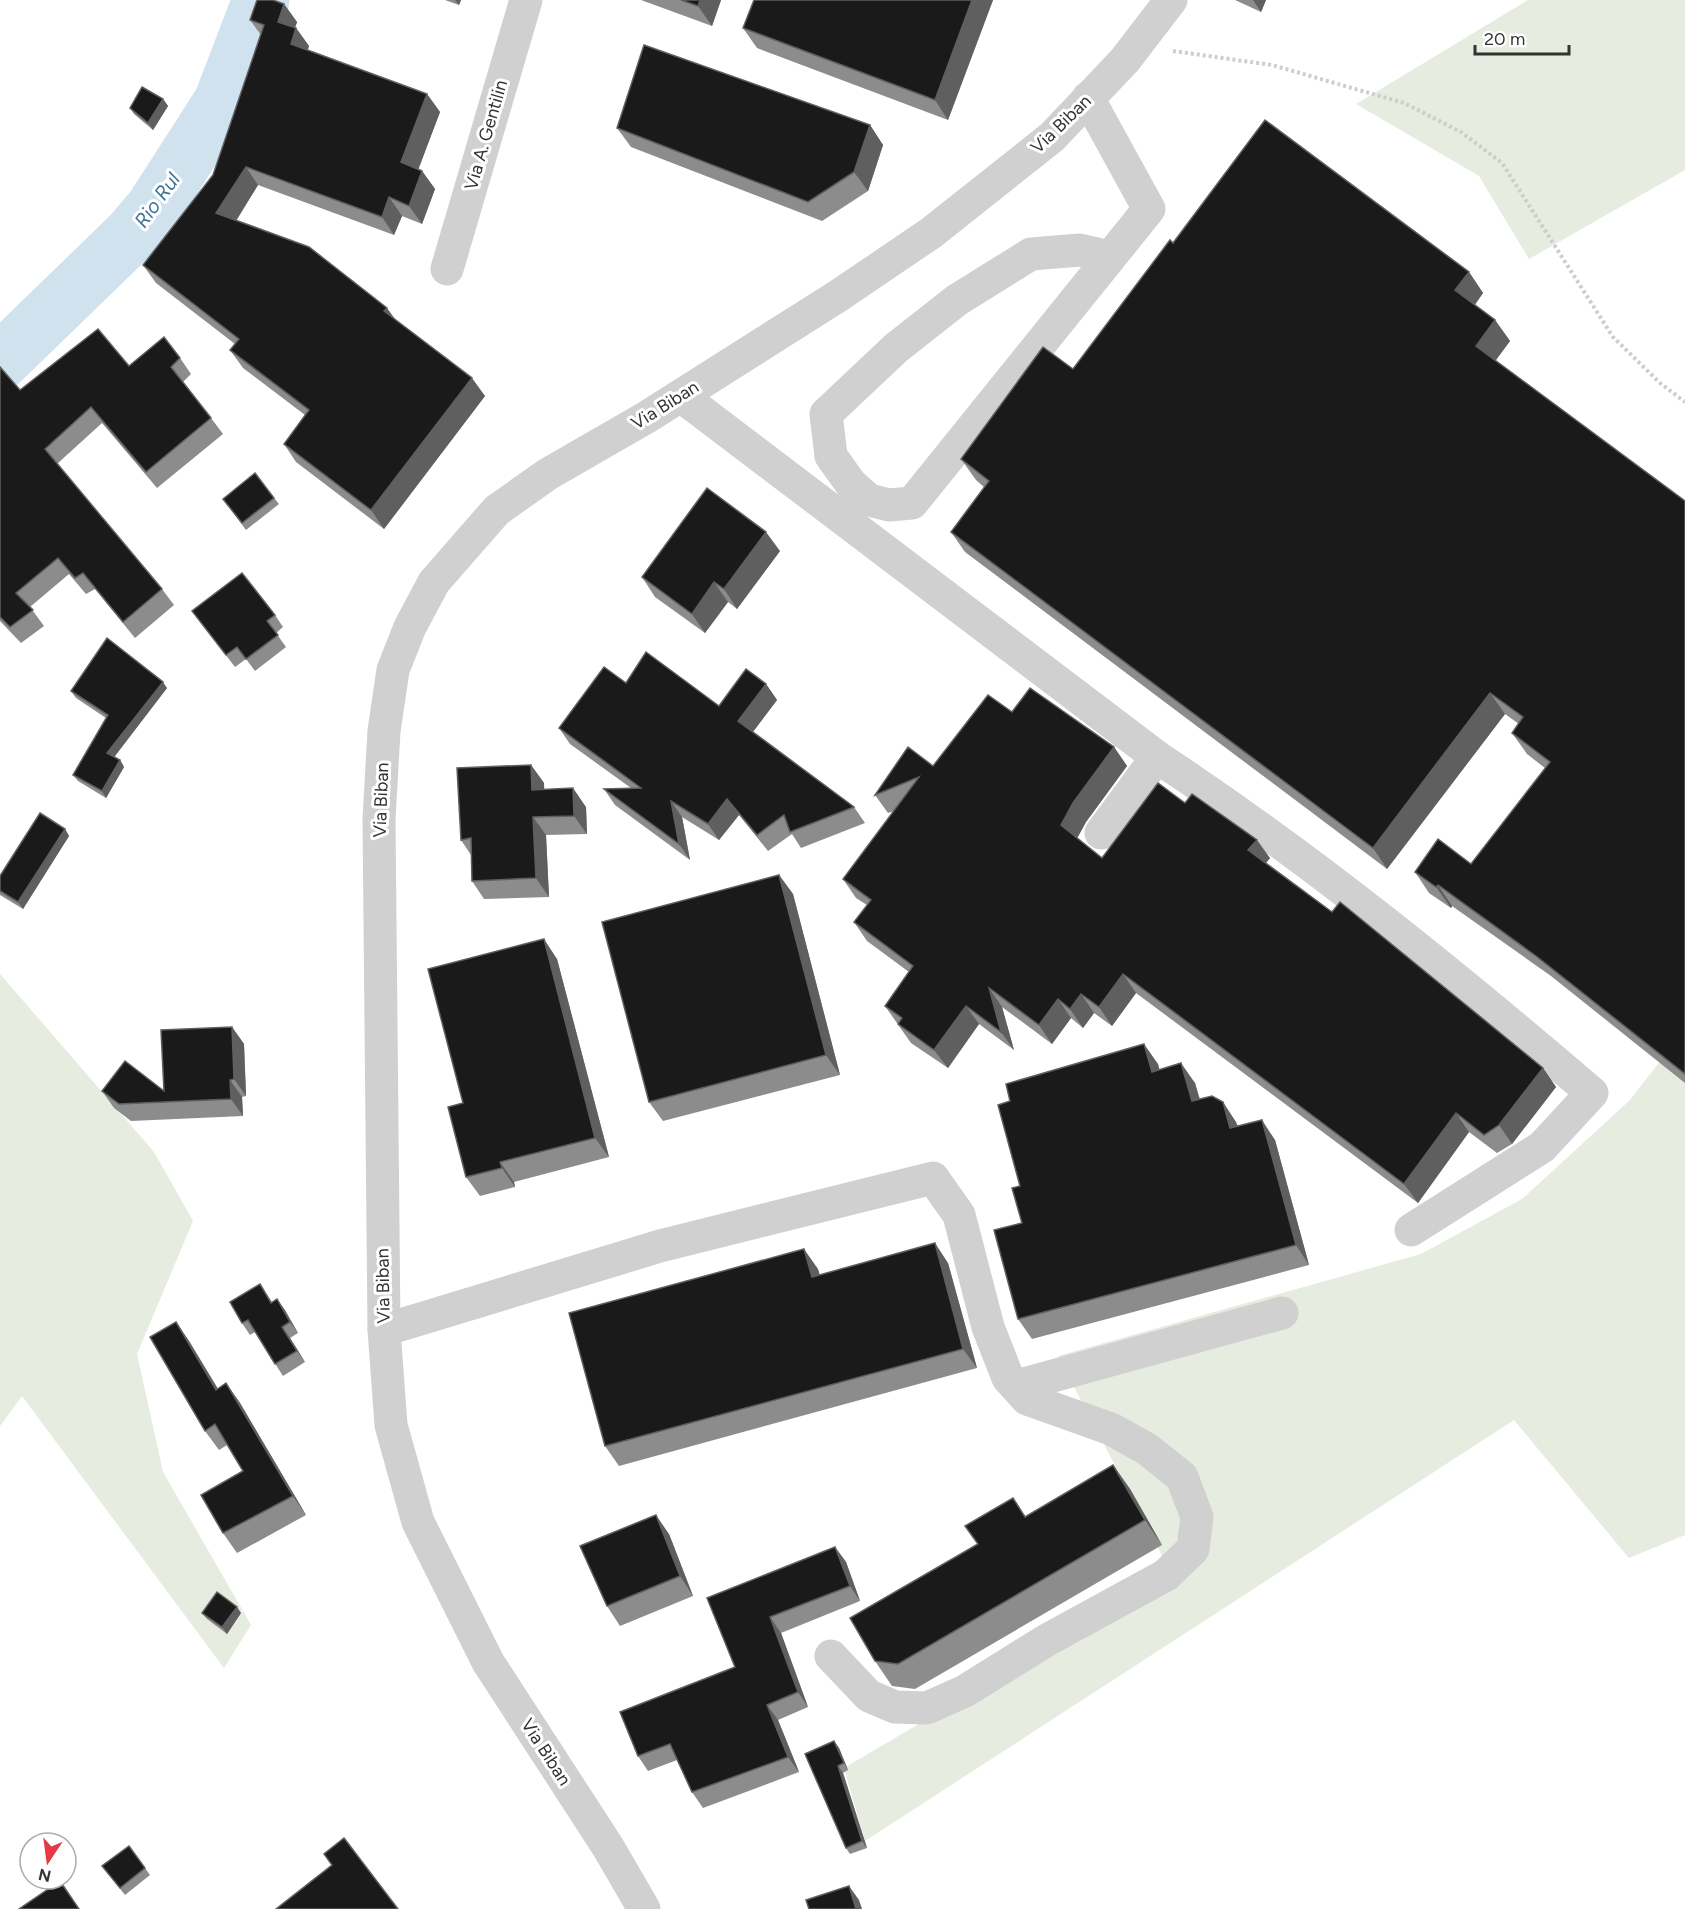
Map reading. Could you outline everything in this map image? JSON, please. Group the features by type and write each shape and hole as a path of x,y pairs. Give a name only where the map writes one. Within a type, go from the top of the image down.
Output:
{"street":[{"name":"Via A. Gentilin","path":"447,269 526,0"},
{"name":"Via Biban","path":"644,1909 608,1847 488,1662 418,1522 391,1425 384,1330 379,819 384,731 393,670 410,627 434,582 497,510 548,474 681,396 931,233 1052,137 1135,46 1171,0"},
{"path":"1089,98 1149,209 912,503 889,505 869,500 851,484 831,456 826,414 897,348 957,300 1031,254 1080,250 1110,257"},
{"path":"681,396 1157,757 1210,792 1291,852 1484,1000 1592,1093 1542,1148 1411,1230"},
{"path":"1101,833 1157,757"},
{"path":"384,1330 660,1246 933,1178 959,1215 988,1327 1008,1378 1027,1399 1111,1429 1147,1449 1182,1477 1197,1517 1193,1549 1166,1575 1047,1640 965,1691 927,1708 895,1707 869,1696 831,1656"},
{"path":"1016,1386 1282,1313"}],"path":[{"path":"1135,46 1272,65 1404,103 1461,132 1502,163 1613,337 1660,383 1685,402"}],"shaded area":[{"path":"1528,0 1685,0 1685,170 1529,259 1479,176 1356,104"},
{"path":"0,974 154,1152 193,1221 137,1354 163,1472 251,1625 224,1668 22,1396 0,1426"},
{"path":"1685,1029 1685,1535 1629,1558 1514,1420 865,1841 844,1768 1172,1575 1058,1356 1421,1254 1522,1199 1630,1100"}],"building":[{"path":"257,0 273,0 284,4 278,22 296,28 291,44 427,94 401,162 422,171 409,206 389,197 382,217 246,167 216,213 309,247 387,308 384,311 472,378 371,510 284,444 309,410 230,350 239,339 143,265 213,175 264,25 250,20"},
{"path":"681,0 700,0 698,6"},
{"path":"754,0 972,0 935,100 743,28"},
{"path":"644,45 870,125 854,172 808,202 617,128"},
{"path":"142,87 163,99 148,123 130,108"},
{"path":"1265,120 1469,272 1455,290 1495,320 1476,346 1685,501 1685,1074 1536,956 1438,885 1436,887 1415,872 1438,839 1471,864 1550,762 1512,733 1523,717 1490,693 1373,848 951,532 989,481 961,459 1043,347 1073,369 1170,240 1173,243"},
{"path":"98,329 129,366 164,337 180,358 171,367 211,418 146,472 91,407 45,449 162,589 123,622 83,573 75,578 58,558 16,593 33,610 10,627 0,617 0,367 20,390"},
{"path":"255,473 274,498 242,523 223,499"},
{"path":"707,488 766,532 724,589 714,582 692,614 642,577"},
{"path":"242,573 275,615 267,621 278,635 246,659 237,647 226,655 192,611"},
{"path":"107,638 163,682 107,753 120,760 102,791 73,775 108,715 71,691"},
{"path":"646,652 719,706 746,669 766,684 738,721 854,807 790,832 784,815 757,835 727,799 708,824 671,801 679,844 604,789 641,788 559,728 604,667 626,683"},
{"path":"1030,688 1114,747 1073,803 1061,825 1102,858 1158,783 1185,803 1192,794 1257,840 1248,850 1332,912 1340,902 1543,1068 1499,1125 1484,1135 1456,1113 1404,1184 1123,974 1099,1007 1081,994 1070,1009 1058,999 1039,1025 989,988 1001,1032 966,1006 934,1050 898,1024 902,1018 885,1006 913,966 854,922 871,900 843,879 919,777 875,795 908,747 933,766 988,695 1012,712"},
{"path":"531,765 532,790 573,788 574,816 533,817 536,878 472,881 471,838 461,840 457,768"},
{"path":"40,813 65,829 18,902 0,891 0,876"},
{"path":"779,875 826,1055 649,1102 602,922"},
{"path":"544,939 595,1138 500,1162 502,1168 466,1177 448,1107 463,1103 428,969"},
{"path":"232,1027 234,1079 230,1080 231,1099 119,1104 102,1091 125,1061 164,1091 161,1030"},
{"path":"1144,1044 1152,1072 1181,1063 1192,1101 1212,1096 1223,1102 1230,1128 1262,1120 1296,1245 1018,1319 994,1230 1022,1223 1012,1188 1020,1186 998,1105 1010,1101 1006,1084"},
{"path":"935,1243 963,1349 605,1446 569,1313 804,1249 812,1277"},
{"path":"260,1284 271,1303 277,1299 290,1322 282,1327 297,1351 275,1364 248,1320 242,1323 230,1302"},
{"path":"176,1322 216,1390 226,1383 293,1496 223,1533 201,1495 243,1471 215,1424 205,1431 150,1337"},
{"path":"1113,1465 1145,1520 898,1664 875,1661 850,1618 978,1544 965,1526 1013,1498 1025,1517"},
{"path":"656,1515 680,1576 607,1606 580,1546"},
{"path":"835,1547 850,1586 770,1617 798,1692 767,1705 788,1757 692,1792 670,1744 638,1756 620,1712 735,1667 707,1598"},
{"path":"217,1592 237,1607 222,1627 202,1613"},
{"path":"834,1741 844,1763 838,1766 862,1841 846,1848 805,1754"},
{"path":"344,1838 398,1909 276,1909 332,1865 324,1854"},
{"path":"129,1846 145,1868 120,1888 102,1866"},
{"path":"849,1886 856,1909 809,1909 806,1900"},
{"path":"45,1891 67,1891 79,1909 19,1909"}],"waterway":[{"name":"Rio Rul","path":"0,362 132,234 154,208 222,102 261,0"}]}
